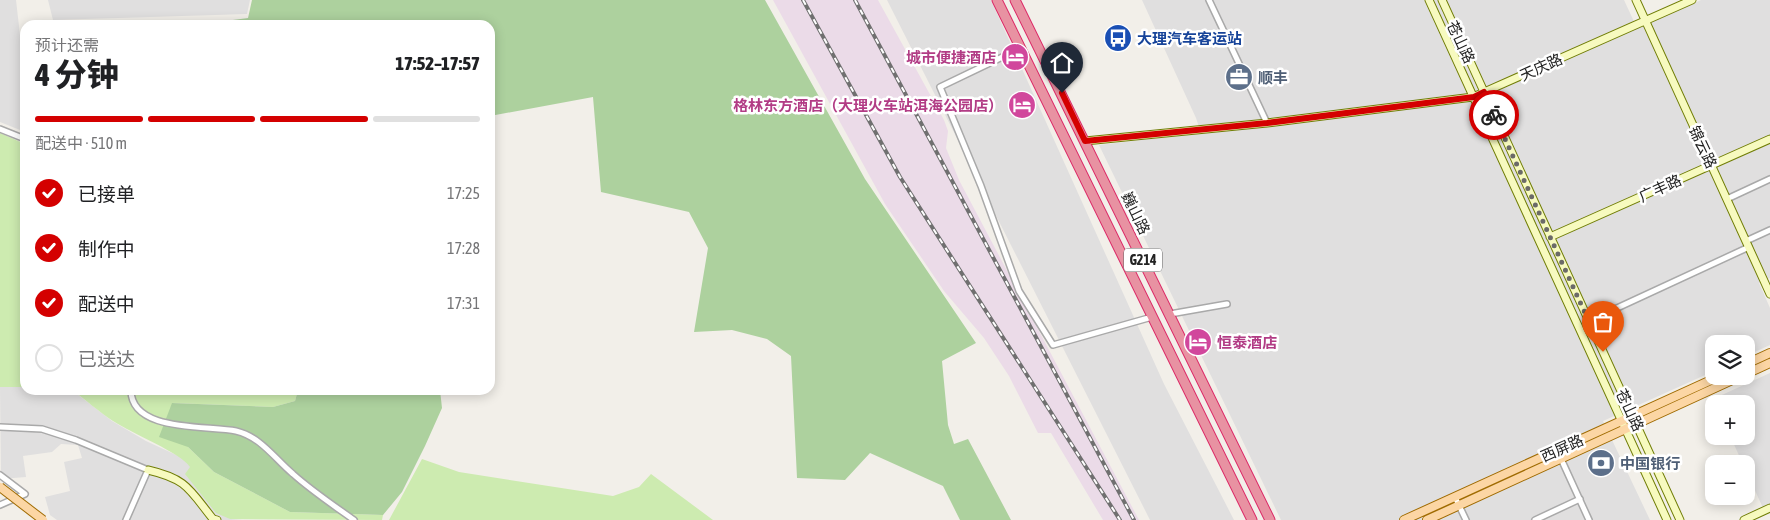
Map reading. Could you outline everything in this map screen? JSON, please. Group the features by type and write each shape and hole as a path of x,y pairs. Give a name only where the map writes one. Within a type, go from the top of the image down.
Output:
{"highway":[{"name":"巍山路","path":"998,0 1252,520"},
{"name":"巍山路","path":"1015,0 1270,520"},
{"path":"1152,317 1170,314"}],"main road":[{"path":"1755,360 1770,353"},
{"path":"1755,370 1770,363"},
{"name":"西屏路","path":"1404,520 1705,383"},
{"name":"西屏路","path":"1427,520 1721,385"},
{"path":"0,487 43,520"}],"street":[{"path":"1209,0 1267,123"},
{"name":"苍山路","path":"1429,0 1667,520"},
{"name":"苍山路","path":"1442,0 1680,520"},
{"name":"锦云路","path":"1636,0 1747,244 1767,278 1770,294"},
{"name":"天庆路","path":"1085,141 1267,123 1474,97 1692,0"},
{"path":"1021,48 940,87 981,186 1019,291 1053,345 1152,317"},
{"path":"0,128 20,137"},
{"name":"广丰路","path":"1550,237 1770,139"},
{"path":"1727,200 1770,179"},
{"path":"1589,321 1747,244 1770,230"},
{"path":"1170,314 1227,304"},
{"path":"131,395 144,415 169,424 236,431 257,439 292,474 354,520"},
{"path":"0,427 42,429 76,440 148,470 171,475 185,483 214,520"},
{"path":"1557,450 1589,520"},
{"path":"126,520 148,470"},
{"path":"0,475 25,494 0,505"},
{"path":"1455,497 1466,520"},
{"path":"1535,520 1580,499"},
{"path":"1744,520 1770,508"}],"shaded area":[{"path":"0,0 16,0 20,35 20,130 0,122"},
{"path":"48,0 250,0 247,14 53,20"},
{"path":"773,0 878,0 944,120 948,131 946,148 959,180 1139,520 1103,520 1051,433 1038,433 1009,376 984,338 944,291 885,204"},
{"path":"887,0 991,0 1164,384 1234,520 1150,520"},
{"path":"1142,0 1624,0 1637,28 1701,0 1770,0 1770,278 1759,283 1770,308 1770,345 1755,352 1755,335 1705,335 1705,375 1603,421 1650,520 1281,520 1099,145 1201,133 1196,118"},
{"path":"1770,373 1770,505 1763,508 1755,491 1755,455 1739,455 1734,445 1755,445 1755,395 1722,395 1744,385 1755,385 1755,380"},
{"path":"0,387 20,387 20,395 78,395 112,421 146,441 185,459 230,519 242,520 57,520 50,515 45,497 70,491 64,462 82,458 78,445 61,444 52,452 23,456 26,477 1,479"}],"green space":[{"path":"252,0 765,0 865,179 976,343 942,361 948,425 954,444 968,439 1011,520 960,520 943,486 870,453 845,480 797,478 791,356 767,339 732,330 694,332 708,248 689,212 601,192 593,97 495,115 495,20 233,20 248,18"},
{"path":"0,133 20,142 20,387 0,387"},
{"path":"78,395 297,395 295,401 273,407 172,403 188,447 214,472 290,512 383,515 382,520 230,519 216,513 185,474 190,467 185,461 103,414"},
{"path":"297,395 441,395 442,408 402,492 383,515 290,512 214,472 188,447 159,437 172,403 273,407 295,401"},
{"path":"422,459 459,472 613,496 639,487 651,474 713,520 389,520"}],"railway":[{"path":"803,0 900,177 1120,520"},
{"path":"855,0 1134,520"}],"way so far":[{"path":"1494,115 1603,352"}],"place":[{"name":"大理汽车客运站","path":"1118,38"},
{"name":"城市便捷酒店","path":"1015,57"},
{"name":"顺丰","path":"1239,77"},
{"name":"格林东方酒店（大理火车站洱海公园店）","path":"1022,105"},
{"name":"恒泰酒店","path":"1198,342"},
{"name":"中国银行","path":"1601,463"}],"route":[{"path":"1062,93 1085,141 1305,118 1474,97 1484,92 1494,115"}]}
